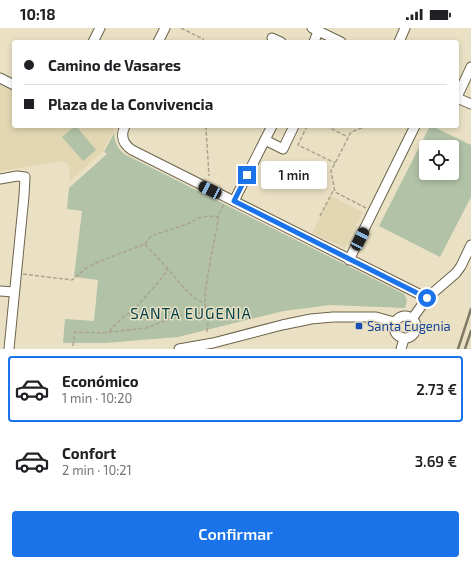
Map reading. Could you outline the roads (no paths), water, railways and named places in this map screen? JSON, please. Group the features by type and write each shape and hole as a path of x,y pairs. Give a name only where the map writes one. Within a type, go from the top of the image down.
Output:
{"street":[{"path":"94,40 100,28"},
{"path":"159,40 166,28"},
{"path":"400,40 405,28"},
{"path":"314,40 315,30 337,40"},
{"path":"272,38 276,40"},
{"path":"459,94 471,67"},
{"path":"0,78 12,84"},
{"path":"459,99 471,104"},
{"path":"124,128 122,136 128,147 170,170 427,298"},
{"path":"234,201 271,128"},
{"path":"265,140 282,149 293,128"},
{"path":"349,260 414,128"},
{"path":"0,179 17,176 25,177 9,349"},
{"path":"412,318 427,298 462,266 471,245"},
{"path":"0,290 14,292"},
{"path":"405,315 412,318 415,323 416,331 413,335 404,339 397,336 393,328 394,322 397,318 405,315"},
{"path":"179,349 199,347 282,325 311,319 333,317 376,317 394,322"},
{"path":"401,349 404,339"}],"railway":[{"path":"458,349 471,309"},
{"path":"465,349 471,331"}],"place":[{"name":"Santa Eugenia","path":"359,326"}],"district":[{"name":"SANTA EUGENIA","path":"191,314"}]}
